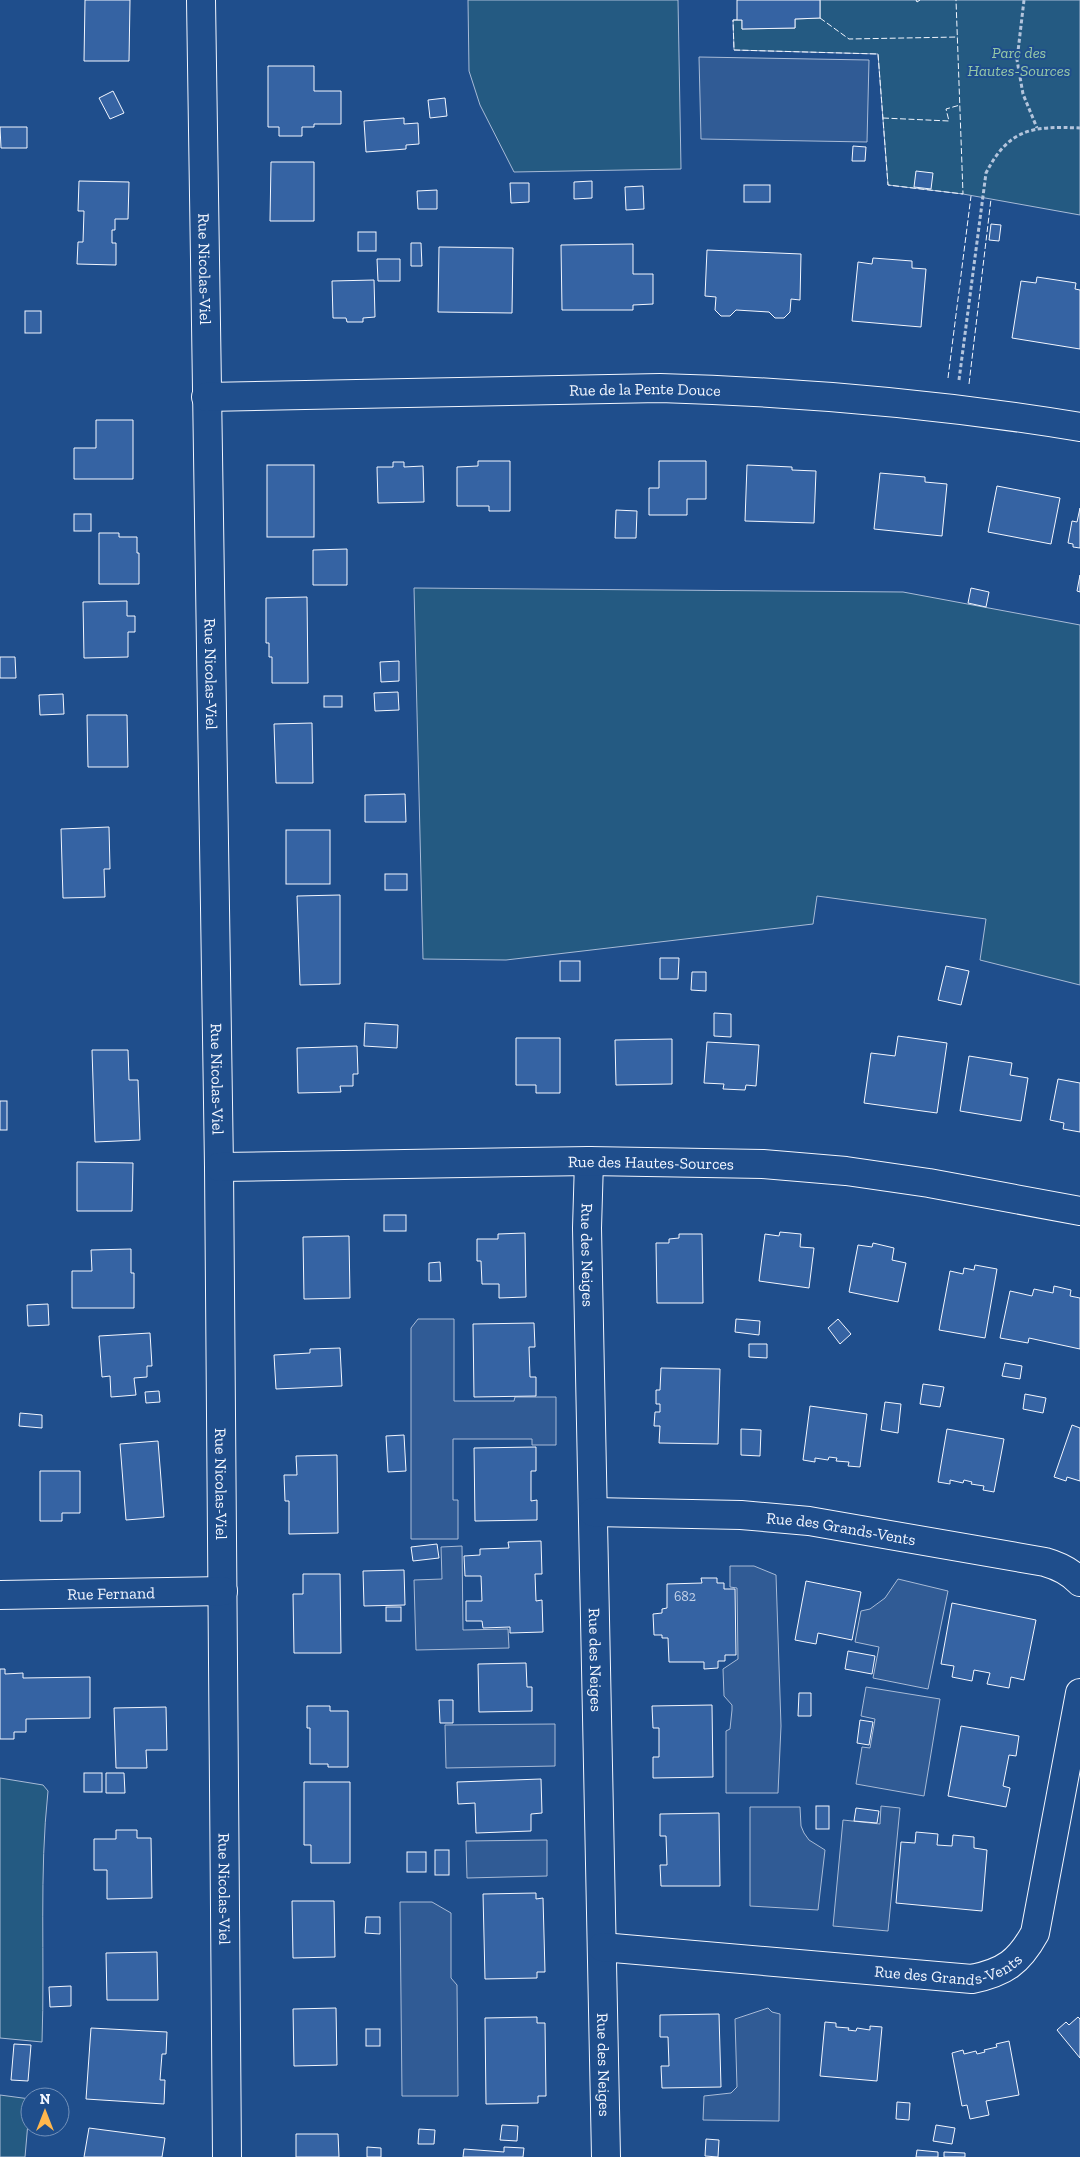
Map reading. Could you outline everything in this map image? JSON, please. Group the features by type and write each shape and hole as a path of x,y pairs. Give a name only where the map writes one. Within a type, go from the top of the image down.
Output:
{"street":[{"name":"Rue Nicolas-Viel","path":"201,0 219,1167 227,2157"},
{"name":"Rue de la Pente Douce","path":"206,397 660,388 808,394 956,408 1080,427"},
{"name":"Rue des Hautes-Sources","path":"219,1167 589,1162 762,1164 846,1171 928,1183 1080,1211"},
{"name":"Rue des Neiges","path":"589,1162 587,1228 606,2157"},
{"name":"Rue des Grands-Vents","path":"593,1512 752,1516 838,1525 1045,1562 1059,1566 1073,1574 1080,1582"},
{"name":"Rue Fernand","path":"0,1595 223,1591"},
{"name":"Rue des Grands-Vents","path":"602,1947 972,1979 992,1975 1010,1965 1025,1951 1035,1934 1080,1693"}],"path":[{"path":"1024,0 1017,60 1023,94 1037,128"},
{"path":"956,408 986,173 996,155 1007,143 1020,134 1037,128 1080,128"}],"green space":[{"path":"468,0 678,0 681,169 514,172 480,105 469,71"},
{"name":"Parc des Hautes-Sources","path":"820,0 1080,0 1080,215 963,194 888,185 878,54 734,50 733,20 742,20 742,29 795,28 795,19 820,18"},
{"path":"414,588 903,592 1080,625 1080,985 980,960 986,919 817,896 813,924 506,960 423,959"},
{"path":"0,1778 43,1785 48,1791 43,1885 42,2042 0,2038"},
{"path":"0,2095 20,2098 20,2137 27,2137 25,2157 0,2157"}],"shaded area":[{"path":"699,57 869,60 867,142 701,139"},
{"path":"418,1319 454,1319 454,1401 514,1401 515,1397 556,1397 556,1445 532,1445 532,1439 453,1439 453,1500 458,1500 458,1539 411,1539 411,1328"},
{"path":"462,1546 463,1630 508,1629 509,1648 416,1650 414,1580 442,1579 441,1547"},
{"path":"730,1566 754,1566 776,1575 781,1726 778,1793 726,1793 726,1731 730,1729 732,1705 724,1696 723,1669 738,1659 737,1588 730,1587"},
{"path":"898,1579 948,1591 928,1689 873,1678 879,1647 855,1642 861,1611 870,1609 885,1598"},
{"path":"866,1687 940,1699 924,1796 856,1784 862,1747 870,1748 875,1719 861,1716"},
{"path":"555,1724 555,1766 446,1768 445,1725"},
{"path":"881,1806 900,1808 888,1931 833,1926 843,1820 880,1824"},
{"path":"750,1807 800,1807 801,1826 804,1833 809,1840 825,1850 818,1910 750,1906"},
{"path":"547,1840 547,1876 467,1878 466,1841"},
{"path":"400,1902 432,1902 451,1913 451,1978 457,1985 458,2096 402,2096"},
{"path":"768,2008 772,2012 780,2014 779,2121 703,2120 704,2096 731,2093 737,2087 735,2019"}],"building":[{"path":"85,0 130,0 129,61 84,61"},
{"path":"737,0 820,0 820,18 795,19 795,28 742,29 742,20 737,20"},
{"path":"268,66 314,66 314,91 341,91 341,124 314,124 314,127 302,127 302,136 279,136 279,127 268,127"},
{"path":"113,91 124,113 110,119 99,98"},
{"path":"445,98 447,116 430,118 428,100"},
{"path":"404,118 404,124 418,123 419,144 406,145 406,149 366,152 364,121"},
{"path":"0,127 27,127 27,148 1,148"},
{"path":"853,146 866,147 865,161 852,161"},
{"path":"271,162 314,162 314,221 270,221"},
{"path":"916,171 933,173 931,189 914,187"},
{"path":"79,181 129,182 128,219 115,219 115,230 112,230 112,243 116,243 116,265 77,264 78,242 83,242 84,211 78,211"},
{"path":"592,181 592,198 574,199 574,182"},
{"path":"510,183 529,183 529,202 511,203"},
{"path":"744,185 770,185 770,202 744,202"},
{"path":"643,186 644,209 626,210 625,187"},
{"path":"437,190 437,209 418,209 417,191"},
{"path":"991,224 1001,225 999,241 989,240"},
{"path":"358,232 376,232 376,251 358,251"},
{"path":"411,243 421,243 422,266 411,266"},
{"path":"633,244 633,274 653,274 653,304 633,305 633,310 562,310 561,245"},
{"path":"439,247 513,248 512,313 438,312"},
{"path":"707,250 801,254 800,300 791,299 790,312 784,318 775,318 769,312 736,310 730,316 721,316 715,310 716,297 705,296"},
{"path":"873,258 912,261 912,268 926,269 921,327 852,321 858,262 872,264"},
{"path":"377,259 400,259 400,281 378,281"},
{"path":"1037,277 1076,283 1075,289 1080,290 1080,349 1012,338 1021,281 1036,283"},
{"path":"374,280 375,317 363,318 363,322 347,322 346,318 333,318 332,281"},
{"path":"25,311 41,311 41,333 25,333"},
{"path":"96,420 133,420 133,479 74,479 74,448 96,448"},
{"path":"478,461 510,461 510,511 489,511 489,506 457,506 457,467 478,466"},
{"path":"659,461 706,461 706,499 687,499 687,515 649,515 649,488 659,488"},
{"path":"393,462 404,462 404,467 423,466 424,502 378,503 377,467 393,467"},
{"path":"267,465 314,465 314,537 267,537"},
{"path":"747,465 792,467 792,470 816,471 814,523 745,521"},
{"path":"880,473 925,477 925,482 947,484 942,536 874,529"},
{"path":"997,486 1060,498 1051,544 988,532"},
{"path":"1080,508 1080,548 1073,547 1073,544 1068,543 1072,521 1077,522"},
{"path":"616,510 637,511 636,538 615,538"},
{"path":"74,514 91,514 91,531 74,531"},
{"path":"99,533 119,533 119,537 137,537 139,584 99,584"},
{"path":"347,549 347,585 313,585 313,550"},
{"path":"1080,575 1080,592 1077,591"},
{"path":"971,588 989,592 986,607 968,603"},
{"path":"307,597 308,683 272,683 272,657 269,657 269,643 266,643 266,598"},
{"path":"127,601 127,616 135,616 135,632 128,632 128,657 84,658 83,602"},
{"path":"0,657 15,657 16,678 0,678"},
{"path":"399,661 399,681 381,682 380,662"},
{"path":"398,692 399,710 375,711 374,693"},
{"path":"63,694 64,714 40,715 39,695"},
{"path":"324,696 342,696 342,707 324,707"},
{"path":"87,715 127,715 128,767 88,767"},
{"path":"312,723 313,783 276,783 274,724"},
{"path":"405,794 406,822 365,822 365,795"},
{"path":"109,827 110,869 104,869 105,897 63,898 61,829"},
{"path":"286,830 330,830 330,884 286,884"},
{"path":"385,874 407,874 407,890 385,890"},
{"path":"340,895 340,984 300,985 297,896"},
{"path":"660,958 679,958 678,979 660,979"},
{"path":"560,961 580,961 580,981 560,981"},
{"path":"946,966 969,971 961,1005 938,1000"},
{"path":"692,972 706,972 706,991 691,990"},
{"path":"714,1013 731,1014 731,1037 714,1036"},
{"path":"365,1023 398,1025 397,1048 364,1046"},
{"path":"898,1036 947,1043 937,1113 864,1103 871,1053 895,1056"},
{"path":"516,1038 560,1038 560,1093 536,1093 536,1085 516,1085"},
{"path":"672,1039 672,1084 616,1085 615,1040"},
{"path":"707,1042 759,1045 756,1086 746,1085 745,1090 723,1089 724,1084 704,1083"},
{"path":"357,1046 358,1074 353,1074 353,1086 340,1086 341,1092 298,1093 297,1048"},
{"path":"92,1050 128,1050 129,1080 138,1080 140,1140 95,1142"},
{"path":"969,1056 1012,1063 1010,1075 1028,1078 1021,1121 960,1111"},
{"path":"1058,1079 1080,1083 1080,1132 1063,1129 1064,1123 1050,1120"},
{"path":"0,1101 7,1101 7,1130 0,1130"},
{"path":"77,1162 133,1163 132,1211 77,1211"},
{"path":"384,1215 406,1215 406,1231 384,1231"},
{"path":"780,1232 801,1234 800,1247 814,1248 809,1288 759,1281 765,1234 779,1236"},
{"path":"525,1233 526,1297 499,1298 499,1284 482,1284 481,1261 477,1261 477,1239 498,1239 498,1234"},
{"path":"679,1234 702,1234 703,1303 657,1303 656,1243 669,1243 669,1239 679,1238"},
{"path":"349,1236 350,1298 304,1299 303,1237"},
{"path":"873,1243 894,1248 892,1260 906,1263 898,1302 849,1292 858,1245 872,1247"},
{"path":"131,1249 131,1273 134,1273 134,1308 72,1308 72,1271 92,1271 91,1250"},
{"path":"440,1262 441,1281 429,1281 429,1263"},
{"path":"975,1265 997,1269 985,1338 939,1330 950,1271 963,1274 964,1268 974,1270"},
{"path":"1054,1286 1071,1290 1070,1296 1080,1298 1080,1349 1029,1338 1028,1343 1000,1338 1010,1291 1032,1296 1034,1289 1053,1293"},
{"path":"48,1304 49,1325 28,1326 27,1305"},
{"path":"736,1319 760,1321 759,1335 735,1332"},
{"path":"838,1319 851,1334 840,1344 828,1328"},
{"path":"534,1323 535,1347 529,1347 530,1377 536,1377 536,1396 474,1397 473,1324"},
{"path":"150,1333 152,1366 147,1366 147,1377 134,1378 136,1395 111,1397 110,1376 102,1377 99,1336"},
{"path":"749,1344 767,1344 767,1358 749,1357"},
{"path":"340,1348 342,1386 276,1389 274,1355 310,1353 310,1349"},
{"path":"1005,1363 1022,1366 1020,1379 1002,1376"},
{"path":"661,1368 720,1369 718,1444 659,1443 660,1426 654,1426 655,1412 660,1412 660,1404 656,1404 656,1390 660,1390"},
{"path":"923,1384 944,1387 940,1407 920,1404"},
{"path":"159,1391 160,1402 146,1403 145,1392"},
{"path":"1025,1394 1046,1398 1043,1413 1023,1409"},
{"path":"885,1402 901,1404 898,1433 881,1430"},
{"path":"810,1406 867,1414 860,1467 848,1466 849,1462 836,1461 837,1458 829,1457 828,1460 815,1458 815,1462 803,1460"},
{"path":"20,1413 42,1415 42,1428 19,1426"},
{"path":"1072,1425 1080,1428 1080,1481 1067,1477 1066,1481 1054,1477"},
{"path":"741,1429 761,1430 760,1456 741,1455"},
{"path":"947,1429 1004,1439 994,1492 983,1490 984,1486 971,1484 972,1482 964,1480 963,1483 950,1480 950,1484 938,1482"},
{"path":"404,1435 406,1471 388,1472 386,1436"},
{"path":"158,1441 164,1517 126,1520 120,1444"},
{"path":"536,1447 536,1471 531,1471 531,1501 537,1500 537,1520 475,1521 474,1448"},
{"path":"337,1455 338,1533 289,1534 289,1501 285,1501 284,1475 297,1475 296,1456"},
{"path":"40,1471 80,1471 80,1513 62,1513 62,1521 40,1521"},
{"path":"541,1541 542,1574 535,1574 536,1601 542,1600 543,1632 510,1633 510,1627 483,1628 482,1621 466,1621 466,1601 482,1601 481,1576 465,1576 464,1556 480,1555 480,1549 509,1548 508,1542"},
{"path":"437,1544 439,1558 413,1561 411,1547"},
{"path":"404,1570 405,1605 364,1606 363,1571"},
{"path":"303,1574 340,1574 341,1653 294,1653 293,1594 303,1594"},
{"path":"701,1578 717,1578 717,1583 724,1583 724,1589 735,1589 736,1655 725,1655 725,1661 718,1661 718,1668 704,1669 704,1662 669,1662 668,1638 662,1638 662,1635 654,1635 653,1614 662,1613 662,1609 667,1608 667,1584 702,1583"},
{"path":"806,1581 861,1592 852,1640 818,1633 816,1644 795,1640"},
{"path":"952,1603 1036,1620 1024,1680 1011,1677 1009,1688 987,1684 990,1673 974,1670 972,1681 952,1677 954,1666 941,1664"},
{"path":"386,1607 401,1607 401,1621 386,1621"},
{"path":"848,1651 875,1656 872,1674 845,1669"},
{"path":"526,1663 527,1687 532,1687 532,1711 479,1712 478,1664"},
{"path":"0,1669 5,1669 5,1674 23,1673 23,1678 90,1677 90,1718 26,1719 26,1732 14,1732 14,1739 0,1739"},
{"path":"799,1693 811,1693 811,1716 798,1716"},
{"path":"439,1700 453,1700 453,1723 440,1723"},
{"path":"712,1705 713,1777 653,1778 653,1757 659,1757 659,1728 653,1728 652,1706"},
{"path":"307,1706 330,1706 330,1711 348,1711 348,1767 328,1767 328,1764 310,1764 310,1728 307,1728"},
{"path":"166,1707 167,1750 146,1750 147,1768 116,1768 114,1708"},
{"path":"860,1720 873,1722 869,1745 857,1743"},
{"path":"961,1726 1019,1736 1016,1756 1009,1755 1003,1786 1010,1788 1006,1807 948,1796"},
{"path":"84,1773 102,1773 102,1792 84,1792"},
{"path":"106,1773 124,1773 125,1793 106,1793"},
{"path":"541,1779 542,1813 531,1814 531,1831 476,1833 475,1803 458,1804 457,1782"},
{"path":"304,1782 350,1782 350,1863 311,1863 311,1845 304,1845"},
{"path":"816,1806 829,1806 829,1829 816,1829"},
{"path":"856,1808 879,1811 877,1823 854,1821"},
{"path":"719,1813 720,1886 661,1886 660,1865 667,1865 666,1836 660,1836 660,1814"},
{"path":"116,1830 137,1830 137,1838 151,1838 152,1898 107,1899 107,1870 94,1870 94,1839 116,1839"},
{"path":"916,1832 938,1834 937,1845 952,1846 953,1835 974,1837 974,1848 987,1850 982,1911 896,1903 901,1842 915,1843"},
{"path":"435,1850 449,1850 449,1875 435,1875"},
{"path":"407,1852 426,1852 426,1872 407,1872"},
{"path":"536,1893 536,1899 543,1898 545,1972 537,1972 537,1978 485,1979 483,1894"},
{"path":"292,1901 334,1901 335,1957 293,1958"},
{"path":"366,1917 380,1917 380,1934 365,1933"},
{"path":"157,1952 158,2000 107,2000 106,1953"},
{"path":"71,1986 71,2006 50,2007 49,1987"},
{"path":"336,2008 337,2065 294,2066 293,2009"},
{"path":"719,2014 721,2087 662,2088 661,2066 669,2066 668,2037 660,2037 660,2015"},
{"path":"537,2017 537,2023 545,2023 546,2096 538,2096 538,2103 486,2104 485,2018"},
{"path":"1078,2017 1080,2019 1080,2058 1057,2030 1066,2022 1069,2025"},
{"path":"825,2022 836,2023 836,2027 849,2028 848,2030 856,2031 857,2028 870,2030 870,2026 882,2027 877,2081 820,2076"},
{"path":"91,2028 167,2032 166,2054 162,2054 160,2080 165,2080 164,2104 86,2099"},
{"path":"366,2029 380,2029 380,2046 366,2046"},
{"path":"1009,2041 1019,2095 986,2101 989,2115 970,2119 967,2105 962,2106 952,2053 963,2050 964,2054 976,2051 977,2054 997,2047 996,2044"},
{"path":"14,2044 31,2045 28,2081 11,2080"},
{"path":"897,2102 910,2103 909,2120 896,2119"},
{"path":"502,2125 518,2126 517,2141 500,2140"},
{"path":"936,2125 955,2128 952,2144 933,2141"},
{"path":"89,2128 165,2138 162,2157 84,2157"},
{"path":"419,2129 435,2130 434,2144 418,2144"},
{"path":"296,2134 338,2134 339,2157 296,2157"},
{"path":"706,2139 719,2140 718,2157 705,2156"},
{"path":"367,2147 381,2148 381,2157 367,2157"},
{"path":"504,2147 524,2148 523,2157 463,2157 464,2149 504,2152"},
{"path":"917,2150 938,2152 938,2157 916,2157"},
{"path":"944,2152 965,2153 965,2157 944,2157"}],"fence":[{"path":"916,0 917,2 920,0"},
{"path":"737,20 733,20 734,50 878,54 888,185 963,194 956,0"},
{"path":"820,18 849,39 958,37"},
{"path":"883,118 949,121 946,109 960,105"},
{"path":"948,378 971,196"},
{"path":"969,384 991,199"}]}
